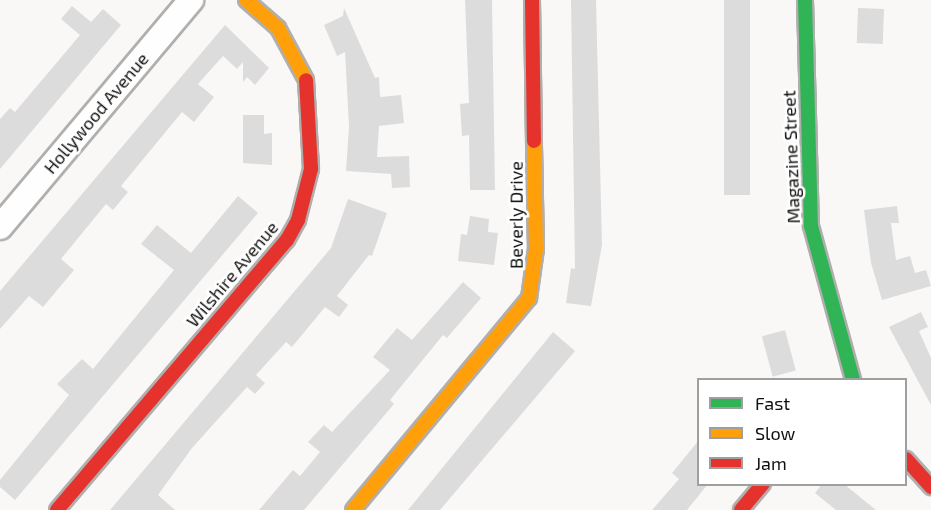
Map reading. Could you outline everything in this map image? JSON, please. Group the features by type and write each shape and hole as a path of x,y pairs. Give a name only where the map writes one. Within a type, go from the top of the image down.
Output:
{"street":[{"name":"Hollywood Avenue","path":"0,227 191,0"},
{"name":"Wilshire Avenue","path":"57,510 287,240 298,220 311,169 306,75 278,28 246,0"},
{"name":"Beverly Drive","path":"353,510 529,298 536,249 532,0"},
{"name":"Magazine Street","path":"805,0 811,226 837,332 852,378"},
{"path":"907,460 931,487"},
{"path":"741,510 760,486"}],"building":[{"path":"465,0 492,0 495,190 470,190 469,135 462,136 460,104 469,103"},
{"path":"571,0 596,0 602,245 591,306 566,303 571,268 575,269"},
{"path":"724,0 750,0 750,195 724,195"},
{"path":"72,6 91,22 103,9 121,25 0,169 0,119 10,108 15,112 80,35 61,19"},
{"path":"344,8 375,78 379,77 380,97 401,95 404,123 379,126 377,157 409,156 410,187 392,188 391,174 346,171 349,126 345,52 337,56 324,25 343,16"},
{"path":"858,8 884,9 883,44 857,43"},
{"path":"225,25 269,68 255,85 247,77 243,82 243,62 237,69 223,56 198,84 214,97 194,122 182,112 121,186 128,192 113,210 106,204 61,259 74,270 43,307 29,296 0,329 0,291"},
{"path":"243,115 264,115 264,134 272,133 272,165 243,163"},
{"path":"238,196 258,213 15,500 0,487 0,480 69,395 57,384 82,359 93,369 174,270 141,244 157,225 191,253"},
{"path":"348,199 387,213 372,256 369,255 337,296 348,305 339,317 325,307 292,347 286,342 256,375 265,383 255,394 247,387 192,448 158,495 175,510 110,510 331,248"},
{"path":"897,206 899,223 891,223 896,260 910,256 915,273 926,270 931,286 882,300 871,263 864,210"},
{"path":"470,216 489,219 488,232 498,233 494,265 458,261 461,234 467,235"},
{"path":"463,282 481,298 447,338 443,335 390,400 394,404 304,510 259,510 293,470 300,476 320,452 308,442 324,425 332,432 390,370 373,357 397,328 412,340"},
{"path":"921,312 928,327 919,331 931,358 931,405 889,327"},
{"path":"785,330 796,371 773,377 762,336"},
{"path":"553,332 575,351 440,510 408,510"},
{"path":"697,442 697,486 706,486 687,510 652,510 679,479 672,473"},
{"path":"820,486 846,486 876,510 836,510 815,493"}],"traffic: fast":[{"path":"805,0 811,226 852,378"}],"traffic: slow":[{"path":"246,0 278,28 306,80"},
{"path":"353,510 529,298 536,249 534,141"}],"traffic: jam":[{"path":"532,0 534,141"},
{"path":"57,510 287,240 298,220 311,169 306,80"},
{"path":"907,460 931,487"},
{"path":"741,510 761,486"}]}
